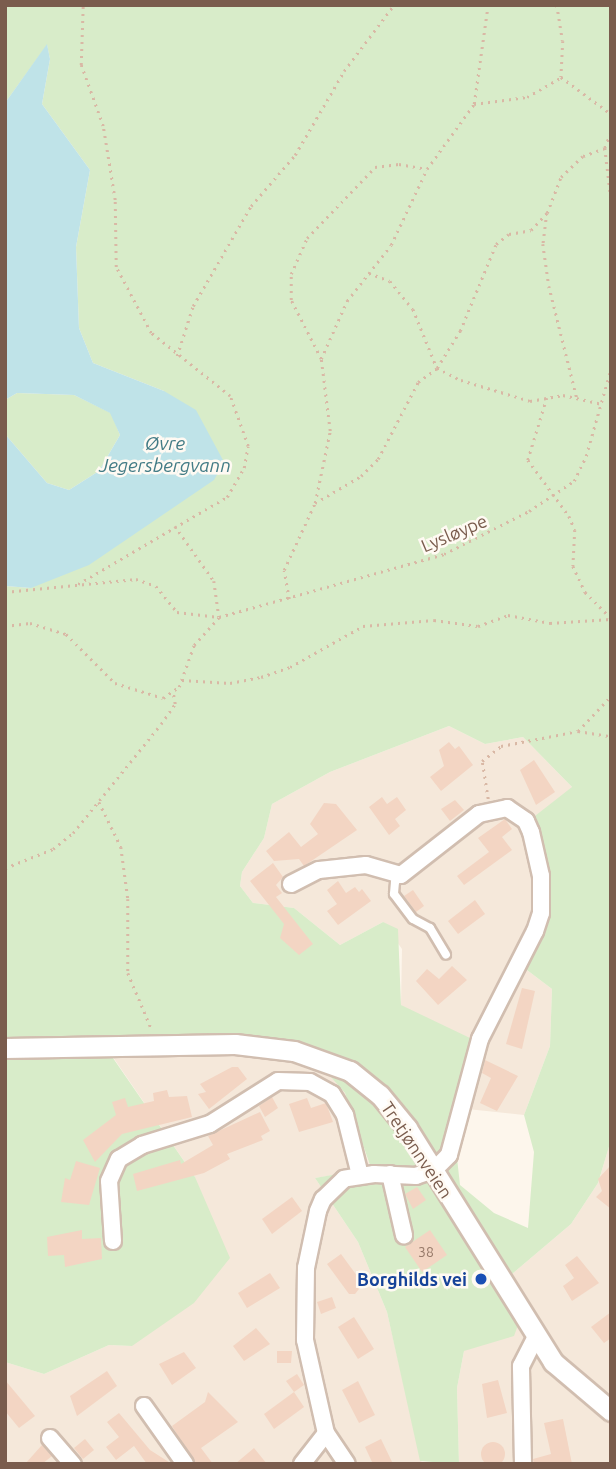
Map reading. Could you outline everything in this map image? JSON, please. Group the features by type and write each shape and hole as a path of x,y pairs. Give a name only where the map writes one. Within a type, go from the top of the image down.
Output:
{"street":[{"path":"291,884 319,870 366,865 401,875 490,809 507,808 518,814 531,832 541,876 541,913 474,1055 449,1155 434,1170 416,1176 360,1175 344,1179 323,1199 306,1268 305,1340 326,1433 347,1464"},
{"name":"Tretjønnveien","path":"5,1048 216,1043 314,1056 350,1071 380,1095 434,1170 535,1338 562,1372 611,1411"},
{"path":"113,1241 109,1181 119,1160 142,1145 210,1124 278,1081 310,1082 332,1094 345,1115 360,1175"},
{"path":"390,1174 404,1235"},
{"path":"523,1464 521,1367 535,1338"},
{"path":"144,1406 185,1464"},
{"path":"302,1464 326,1433"},
{"path":"50,1438 73,1464"}],"lane":[{"path":"401,875 395,882 394,894 413,919 430,928 446,955"}],"path":[{"path":"75,585 227,496 244,468 248,446 230,396 200,369 177,356 151,333 116,267 115,200 103,126 82,65 83,5"},
{"path":"177,356 193,306 251,206 295,155 344,71 394,5"},
{"path":"321,359 347,300 391,245 427,169 474,104 488,5"},
{"path":"558,5 563,41 561,77"},
{"path":"474,104 527,97 561,77"},
{"path":"561,77 611,114"},
{"path":"611,133 605,148 611,199"},
{"path":"577,398 549,286 543,244 547,213 561,177 583,156 605,148"},
{"path":"289,599 285,570 315,503 330,431 321,359 292,300 291,274 307,239 375,167 399,164 427,169"},
{"path":"315,503 360,476 378,459 418,382 437,368 460,331 496,244 509,234 531,230 547,213"},
{"path":"369,273 390,281 412,309 437,368 461,380 530,401 577,398 601,404"},
{"name":"Lysløype","path":"5,592 149,581 177,612 219,617 444,554 553,493 581,470 611,368"},
{"path":"547,398 534,453 528,460 549,487 575,530 573,566 585,592 611,619"},
{"path":"5,626 30,623 54,628 77,642 106,674 128,690 153,698 173,693 182,680 194,645 219,617 214,581 175,526"},
{"path":"182,680 230,683 261,677 290,667 363,626 434,620 478,626 508,615 550,623 611,619"},
{"path":"5,868 53,849 99,801 175,704 173,693"},
{"path":"578,731 611,696"},
{"path":"490,809 480,772 489,753 535,736 578,731 611,736"},
{"path":"99,801 121,847 128,899 128,973 153,1033"}],"shaded area":[{"path":"449,726 485,744 523,737 572,787 538,892 523,967 552,989 550,1046 524,1115 458,1108 401,1005 402,949 383,922 340,945 294,908 253,903 240,886 242,872 264,838 272,804 330,772"},
{"path":"104,1044 309,1051 345,1093 371,1169 315,1178 358,1242 387,1312 422,1464 7,1464 5,1362 44,1374 109,1345 132,1346 195,1177"},
{"path":"611,1140 611,1464 459,1464 457,1388 464,1351 521,1317 512,1274 571,1224 598,1183"}],"green space":[{"path":"5,5 611,5 611,1140 598,1183 571,1224 512,1274 521,1317 514,1336 464,1351 457,1388 459,1464 420,1461 387,1312 358,1242 315,1178 371,1168 345,1093 308,1051 104,1045 195,1177 230,1258 194,1303 132,1346 109,1345 44,1374 5,1362 5,586 31,588 164,391 93,363 79,328 76,247 90,170 42,104 50,59 47,45 5,103","holes":["449,726 485,744 523,737 572,787 526,823 538,892 523,967 552,989 550,1046 524,1115 534,1152 528,1228 494,1213 460,1185 455,1140 470,1038 401,1005 398,929 383,922 340,945 294,908 253,903 240,886 242,872 264,838 272,804 330,772"]},
{"path":"17,393 74,395 111,413 120,435 99,471 69,490 47,483 5,434 5,400"}],"water":[{"name":"Øvre Jegersbergvann","path":"47,44 50,59 42,104 90,170 76,247 79,328 93,363 164,391 196,410 224,462 214,480 89,565 31,588 5,586 5,434 47,483 69,490 99,471 120,435 110,413 74,395 17,393 5,400 5,103"}],"building":[{"path":"449,742 455,749 459,746 473,765 441,791 430,777 444,766 439,750"},
{"path":"534,760 555,792 536,805 520,770"},
{"path":"382,797 387,804 397,797 406,810 395,819 400,826 389,835 369,807"},
{"path":"455,800 464,810 450,821 441,809"},
{"path":"324,803 336,804 357,830 304,866 299,859 274,861 266,851 289,832 301,847 318,834 310,824"},
{"path":"505,819 512,829 502,837 512,850 464,885 457,876 489,852 478,838"},
{"path":"273,863 283,877 276,885 282,893 276,897 313,944 299,955 280,938 284,924 250,881"},
{"path":"338,881 346,893 355,887 359,892 362,889 371,901 338,925 327,911 337,904 327,890"},
{"path":"413,890 424,906 416,912 404,896"},
{"path":"475,900 485,914 458,934 448,921"},
{"path":"452,966 467,980 438,1005 416,981 427,969 439,979"},
{"path":"522,988 535,991 522,1049 506,1044"},
{"path":"485,1060 518,1076 497,1111 480,1103 491,1078 482,1073"},
{"path":"232,1067 238,1067 247,1079 209,1109 198,1094 206,1092 200,1084"},
{"path":"167,1090 169,1097 187,1096 192,1117 122,1134 95,1162 83,1140 116,1115 112,1102 125,1098 128,1107 154,1101 153,1093"},
{"path":"272,1097 278,1108 265,1117 259,1106"},
{"path":"307,1098 311,1108 326,1103 333,1122 299,1132 289,1104"},
{"path":"260,1112 270,1131 261,1136 263,1140 227,1154 230,1159 204,1173 137,1191 133,1174 180,1160 181,1164 213,1145 208,1136"},
{"path":"76,1161 100,1168 89,1205 61,1202 65,1178 70,1180"},
{"path":"611,1165 611,1209 596,1197 602,1191 598,1179"},
{"path":"417,1187 426,1200 413,1209 405,1194"},
{"path":"292,1197 302,1211 272,1234 262,1219"},
{"path":"82,1230 82,1239 101,1238 102,1259 65,1267 64,1255 48,1256 47,1237"},
{"path":"430,1230 447,1255 422,1272 405,1247"},
{"path":"341,1254 363,1284 355,1294 349,1294 327,1264"},
{"path":"577,1256 599,1283 572,1301 563,1286 574,1278 565,1265"},
{"path":"270,1273 280,1288 247,1308 238,1293"},
{"path":"332,1297 336,1308 321,1314 317,1302"},
{"path":"611,1312 611,1338 604,1343 591,1327"},
{"path":"354,1317 374,1349 358,1359 338,1327"},
{"path":"256,1328 270,1344 244,1361 233,1346"},
{"path":"277,1351 292,1351 291,1363 277,1363"},
{"path":"184,1352 196,1368 172,1385 159,1364"},
{"path":"107,1371 117,1386 77,1416 70,1396"},
{"path":"297,1374 304,1385 294,1392 286,1381"},
{"path":"5,1380 35,1416 19,1428 5,1411"},
{"path":"498,1380 507,1413 487,1418 482,1384"},
{"path":"358,1381 375,1415 359,1423 342,1390"},
{"path":"208,1392 238,1422 201,1448 213,1464 195,1464 172,1426 205,1402"},
{"path":"294,1392 304,1407 274,1429 264,1414"},
{"path":"119,1413 150,1450 172,1464 147,1464 134,1446 116,1460 106,1447 119,1437 107,1422"},
{"path":"563,1419 572,1464 534,1464 533,1459 551,1454 544,1423"},
{"path":"85,1439 94,1450 83,1459 74,1448"},
{"path":"381,1439 393,1464 373,1464 365,1447"},
{"path":"493,1442 501,1446 505,1454 501,1462 493,1466 485,1462 481,1454 485,1446"},
{"path":"42,1445 52,1456 42,1464 25,1464"},
{"path":"254,1448 267,1464 235,1464"}],"place":[{"name":"Borghilds vei","path":"481,1279"}]}
